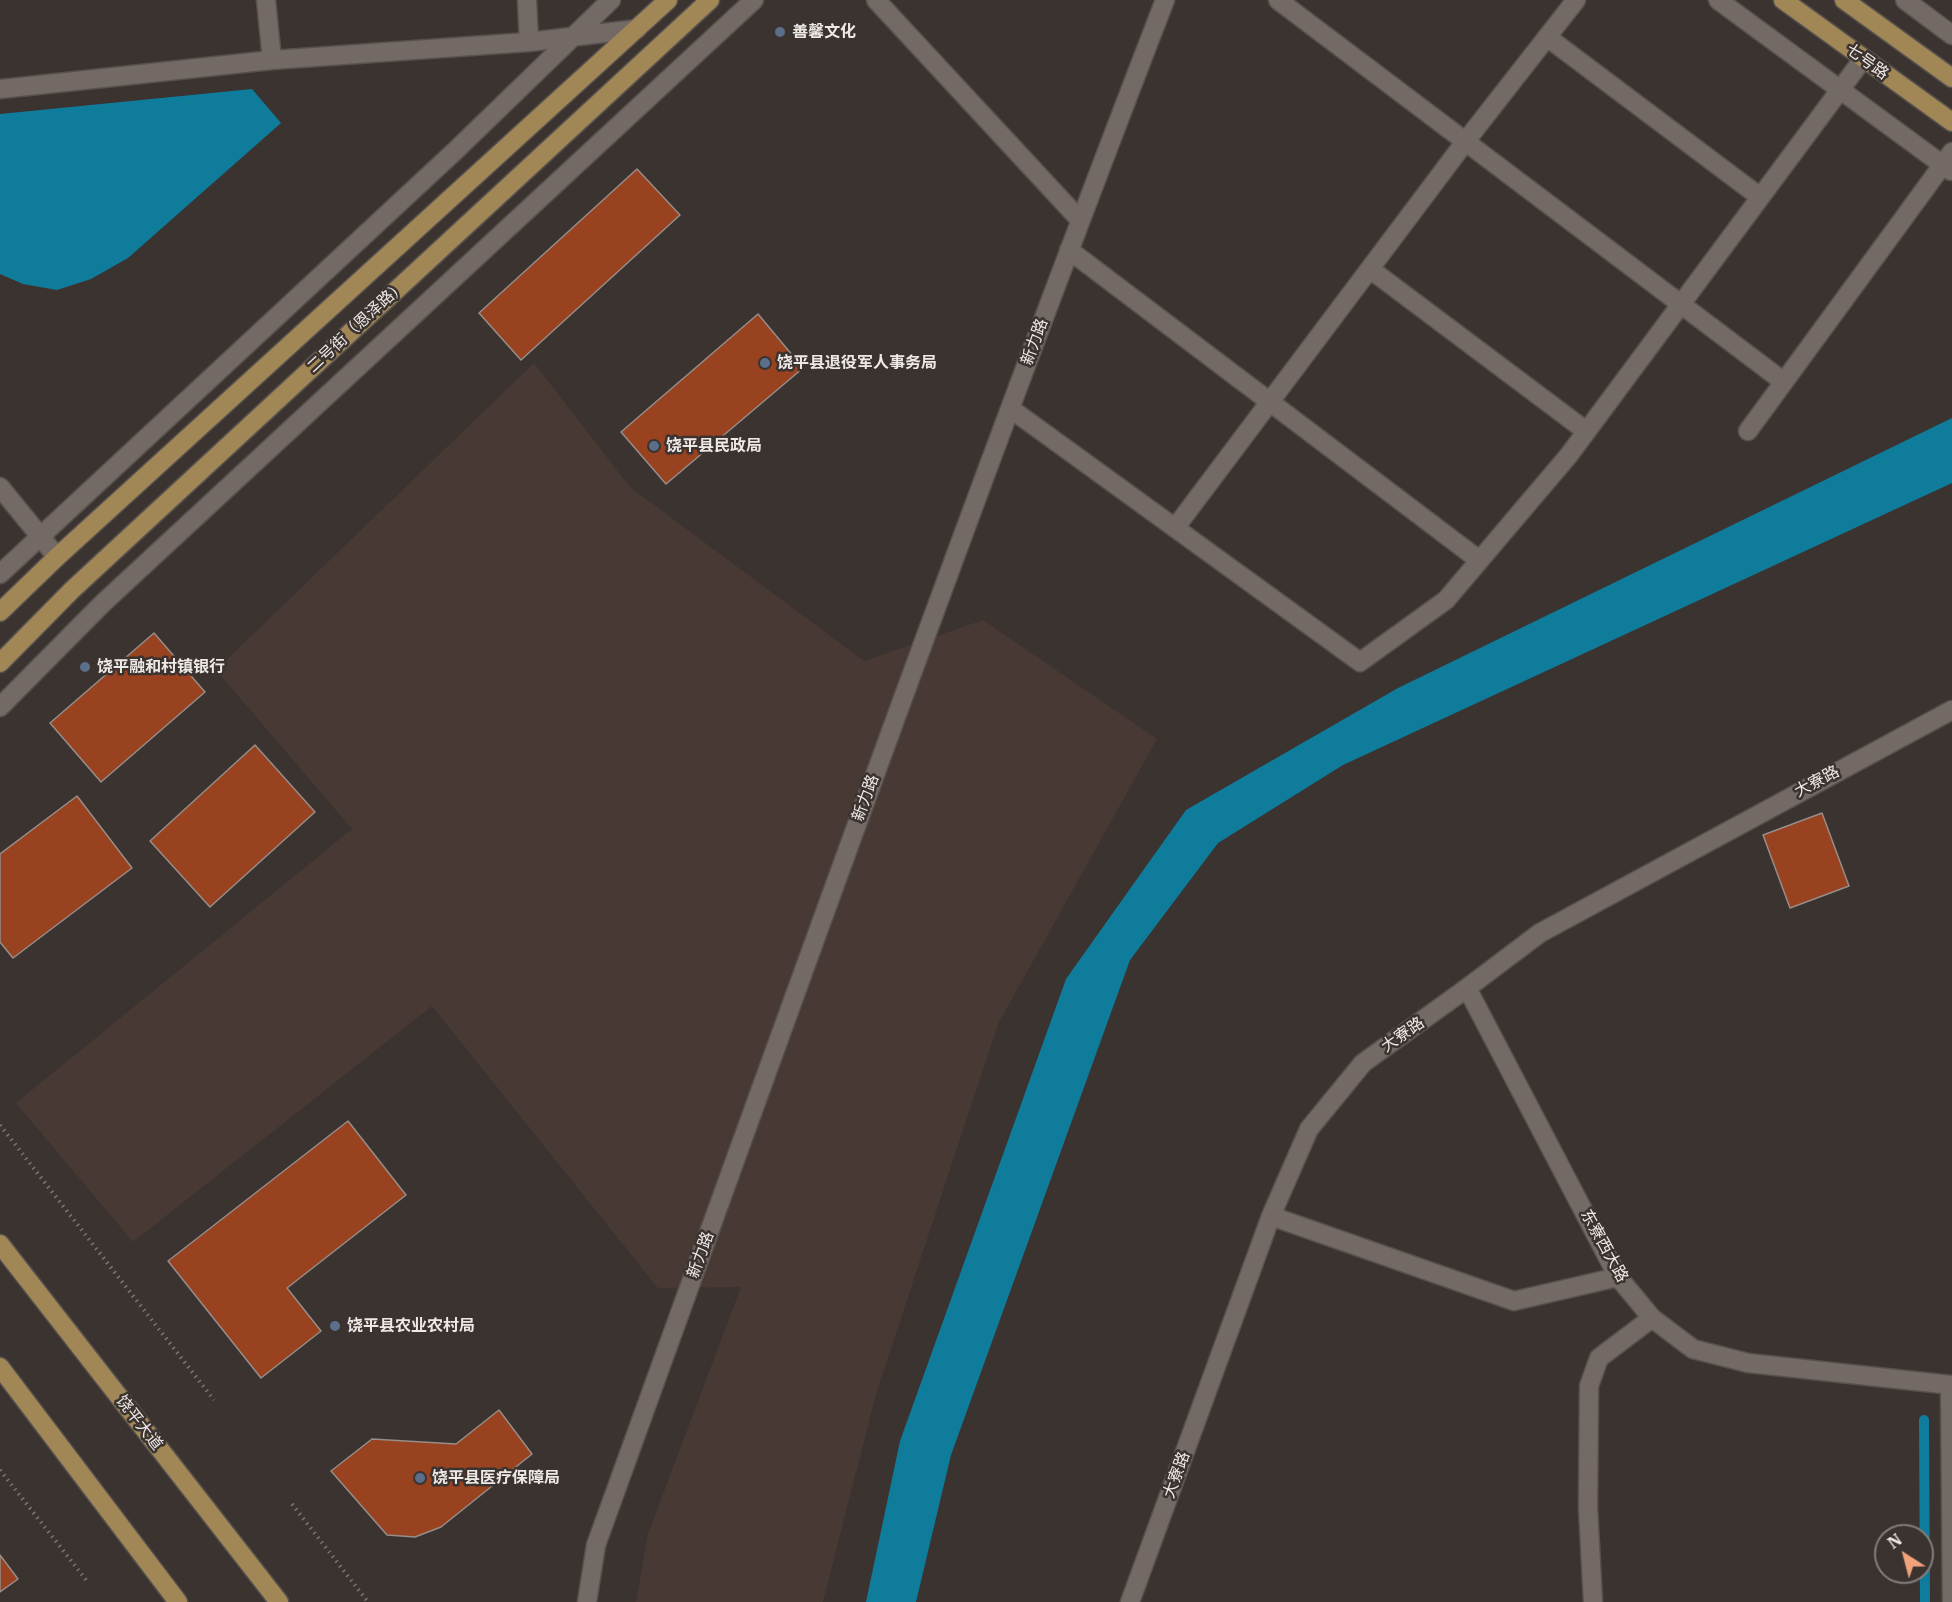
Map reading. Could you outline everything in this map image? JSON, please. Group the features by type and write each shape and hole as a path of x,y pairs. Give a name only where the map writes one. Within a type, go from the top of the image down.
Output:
{"main road":[{"name":"二号街（恩泽路)","path":"0,663 72,590 710,0"},
{"name":"七号路","path":"1783,0 1952,122"},
{"path":"1844,0 1952,78"},
{"name":"二号街（恩泽路)","path":"0,612 57,557 637,29 662,2"},
{"path":"606,57 625,79"},
{"name":"饶平大道","path":"0,1244 279,1602"},
{"path":"0,1367 178,1602"}],"street":[{"path":"266,0 272,60"},
{"path":"527,0 528,42"},
{"path":"0,574 455,151 611,0"},
{"path":"0,707 102,604 754,0"},
{"path":"876,0 1080,220"},
{"name":"新力路","path":"587,1602 596,1545 927,630 1165,0"},
{"path":"1278,0 1784,382"},
{"path":"1175,528 1465,142 1576,0"},
{"path":"1718,0 1840,90 1949,163 1748,431"},
{"path":"1905,0 1952,35"},
{"path":"0,89 272,60 528,42 637,29"},
{"path":"1547,37 1760,196"},
{"path":"1011,409 1360,662 1446,600 1569,455 1863,59"},
{"path":"1070,250 1479,560"},
{"path":"1370,269 1586,431"},
{"path":"0,487 57,557"},
{"name":"大寮路","path":"1130,1602 1271,1216 1309,1130 1363,1063 1540,933 1952,710"},
{"name":"东寮西大路","path":"1467,988 1618,1277 1652,1318 1693,1349 1748,1363 1951,1385"},
{"path":"1271,1216 1514,1301 1618,1277"},
{"path":"1593,1602 1588,1508 1589,1386 1599,1358 1652,1318"},
{"path":"1951,1385 1952,1602"}],"path":[{"path":"0,1125 214,1400"},
{"path":"0,1470 87,1581"},
{"path":"292,1504 368,1602"}],"shaded area":[{"path":"534,363 630,487 864,661 983,620 1157,739 998,1024 876,1394 823,1602 636,1602 648,1534 741,1287 658,1288 432,1006 133,1242 16,1103 352,829 216,670"}],"water":[{"path":"252,89 281,123 128,258 91,279 57,290 23,284 0,274 0,114"},
{"path":"1952,418 1952,483 1343,765 1218,843 1130,960 951,1455 916,1602 866,1602 900,1441 1066,979 1186,810 1398,688"}],"building":[{"path":"637,169 680,215 521,360 479,313"},
{"path":"758,314 803,368 666,484 621,432"},
{"path":"154,633 205,692 101,782 50,723"},
{"path":"255,745 315,812 210,907 150,841"},
{"path":"77,796 132,868 13,958 0,942 0,854"},
{"path":"1822,813 1849,886 1790,908 1763,835"},
{"path":"348,1121 406,1195 287,1288 321,1331 261,1378 168,1261"},
{"path":"499,1410 532,1454 441,1527 415,1537 387,1535 331,1471 372,1439 456,1444"},
{"path":"0,1555 18,1579 0,1592"}],"waterway":[{"path":"1924,1420 1925,1602"}],"place":[{"name":"善馨文化","path":"780,32"},
{"name":"饶平县退役军人事务局","path":"765,363"},
{"name":"饶平县民政局","path":"654,446"},
{"name":"饶平融和村镇银行","path":"85,667"},
{"name":"饶平县农业农村局","path":"335,1326"},
{"name":"饶平县医疗保障局","path":"420,1478"}]}
